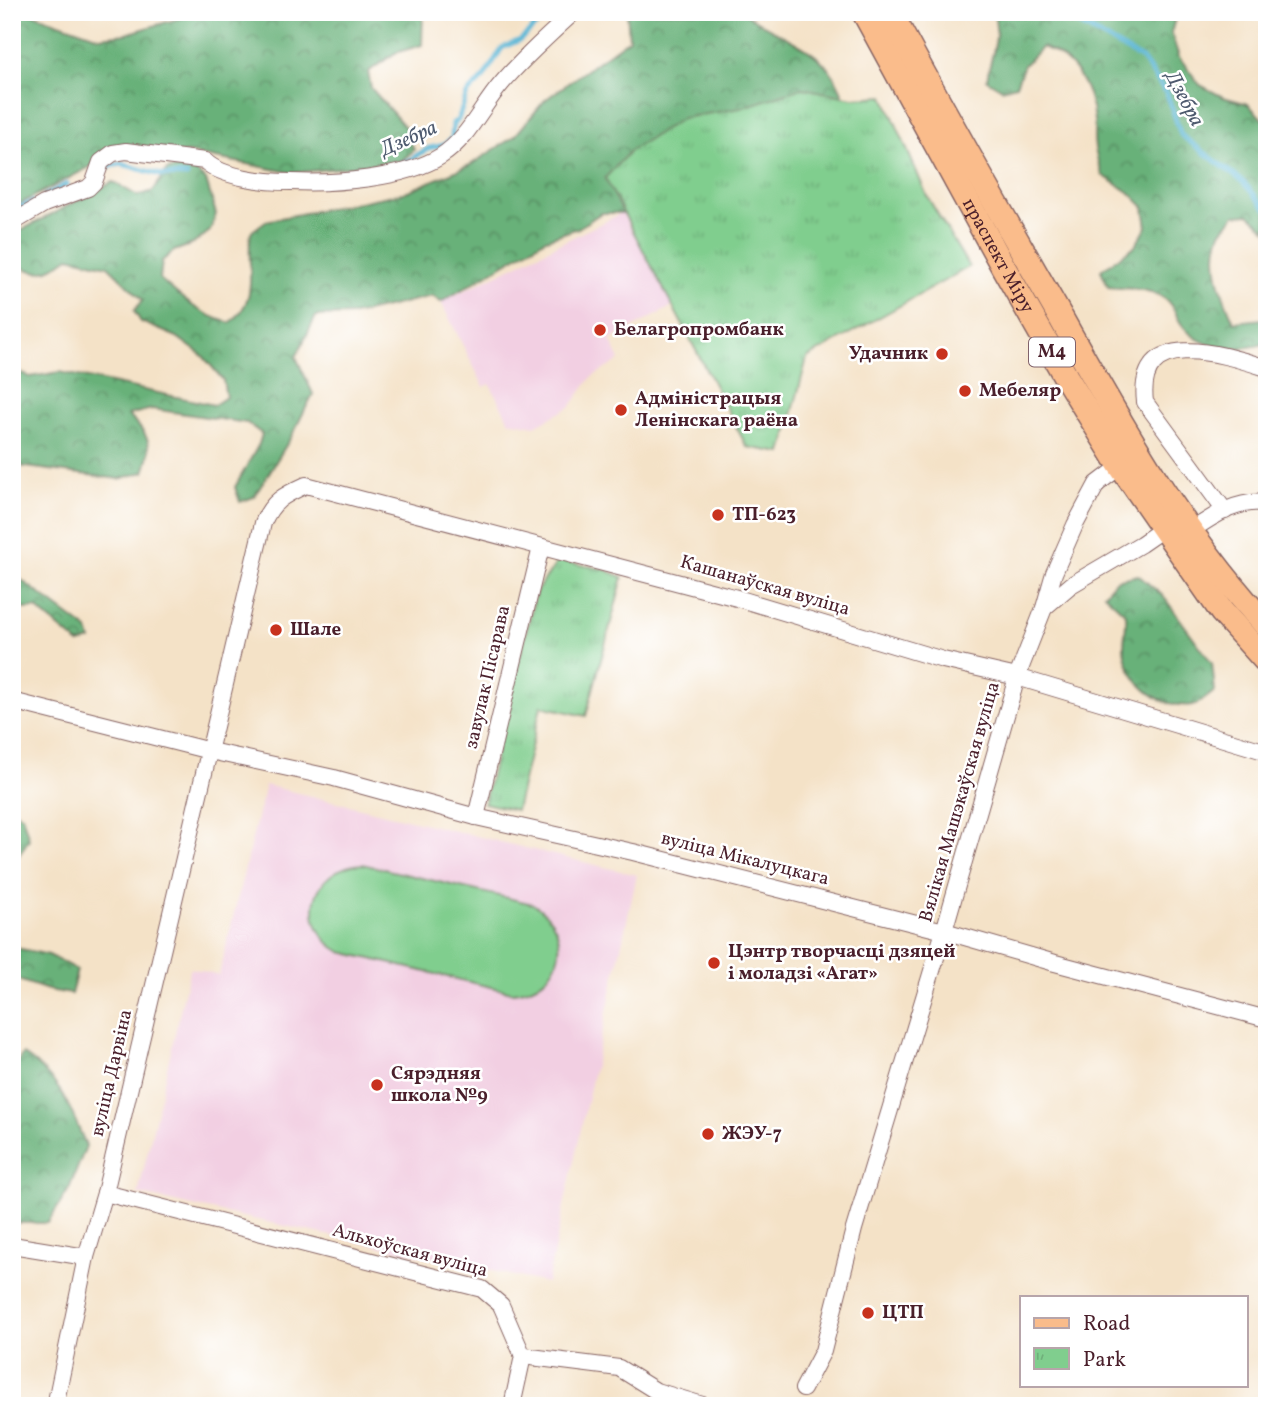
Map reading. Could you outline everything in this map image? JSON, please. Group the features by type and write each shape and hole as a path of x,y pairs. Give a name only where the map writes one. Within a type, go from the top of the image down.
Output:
{"main road":[{"name":"праспект Міру","path":"864,12 910,74 1114,411 1130,459 1178,525 1267,626"},
{"name":"праспект Міру","path":"890,12 910,74"},
{"name":"праспект Міру","path":"1178,525 1222,612 1267,662"}],"street":[{"path":"12,223 44,204 88,188 94,182 102,162 113,153 126,151 205,161 213,169 264,181 327,183 402,172 439,158 458,144 502,82 575,12"},
{"path":"1225,511 1145,401 1143,383 1160,357 1178,352 1216,354 1267,368"},
{"name":"Вялікая Машэкаўская вуліца","path":"803,1389 823,1351 854,1229 1017,677 1044,608 1054,573 1075,525 1097,484 1130,459"},
{"name":"Кашанаўская вуліца","path":"263,523 269,508 286,494 306,485 737,598 943,660 1017,677 1267,752"},
{"path":"1044,608 1072,585 1178,525 1246,502 1267,503"},
{"name":"вуліца Дарвіна","path":"55,1406 86,1257 105,1193 263,523"},
{"name":"завулак Пісарава","path":"476,817 541,547"},
{"path":"1054,573 1056,578 1072,585"},
{"path":"12,701 209,751"},
{"name":"вуліца Мікалуцкага","path":"209,751 334,778 476,817 633,852 944,931 1267,1019"},
{"name":"Альхоўская вуліца","path":"105,1193 482,1289 501,1305 523,1356"},
{"path":"12,1245 86,1257"},
{"path":"512,1406 523,1356 619,1368 656,1391 706,1406"}],"shaded area":[{"path":"622,213 673,306 610,340 620,360 592,377 570,407 535,426 509,421 490,384 484,387 441,302"},
{"name":"Сярэдняя школа №9","path":"265,785 637,875 547,1283 138,1194 190,968 219,975"}],"green space":[{"path":"12,12 34,14 99,37 126,34 201,12 423,12 422,45 395,53 368,72 371,88 405,127 414,150 401,161 293,173 190,153 106,153 90,167 12,208"},
{"path":"627,12 743,12 823,62 844,97 623,213 601,213 578,228 546,239 441,302 432,296 354,315 316,316 296,357 313,394 290,439 254,497 240,502 235,487 262,434 247,423 152,409 128,415 148,440 149,454 144,472 119,479 12,465 12,369 30,377 60,372 214,405 226,397 223,380 203,356 177,337 141,322 134,311 143,300 108,266 69,257 42,272 29,270 12,263 12,235 113,182 138,196 153,191 167,170 188,166 206,180 216,214 210,231 193,244 174,251 162,261 160,279 201,311 230,323 240,313 249,292 251,232 266,221 403,193 470,165 515,136 545,100 629,39"},
{"path":"993,12 1052,12 1065,18 1072,12 1177,12 1171,33 1179,57 1200,85 1223,97 1248,104 1267,124 1267,230 1249,214 1235,215 1221,233 1216,255 1218,279 1234,322 1263,319 1264,344 1229,348 1207,343 1188,331 1170,304 1158,295 1138,289 1108,287 1101,270 1135,246 1147,227 1144,207 1129,192 1102,175 1094,141 1094,120 1089,96 1078,75 1063,58 1042,47 1024,65 1016,85 1002,89 987,80 996,38"},
{"path":"802,88 853,98 884,96 927,196 969,267 807,358 782,453 747,447 605,178 631,150 683,118 741,108"},
{"path":"560,561 603,569 623,577 586,716 541,706 516,810 484,803 536,592"},
{"path":"12,573 88,630 91,640 79,644 36,608 12,606"},
{"path":"1138,575 1163,596 1212,663 1215,691 1196,704 1181,705 1157,698 1138,682 1131,671 1124,647 1126,614 1104,594 1116,580"},
{"path":"12,811 22,815 29,839 12,866"},
{"path":"362,864 533,904 547,915 555,928 559,942 558,957 553,970 543,981 512,992 341,952 327,941 318,928 314,914 315,900 330,876 344,868"},
{"path":"12,944 21,949 49,955 77,970 71,994 48,990 12,978"},
{"path":"23,1054 46,1074 62,1094 86,1146 69,1189 48,1223 12,1223 12,1068"}],"waterway":[{"name":"Дзебра","path":"403,164 429,148 444,145 452,138 453,123 458,120 467,94 484,77 502,48 520,40 551,12"},
{"name":"Дзебра","path":"1070,12 1076,22 1142,59 1167,94 1181,135 1242,181 1267,209"},
{"name":"Дзебра","path":"104,167 122,164 161,175 187,176"},
{"name":"Дзебра","path":"345,173 384,169"},
{"name":"Дзебра","path":"45,196 67,184"},
{"name":"Дзебра","path":"12,211 33,202"}],"place":[{"name":"Белагропромбанк","path":"600,330"},
{"name":"Удачник","path":"942,354"},
{"name":"Мебеляр","path":"965,391"},
{"name":"Адміністрацыя Ленінскага раёна","path":"621,410"},
{"name":"ТП-623","path":"718,515"},
{"name":"Шале","path":"276,630"},
{"name":"Цэнтр творчасці дзяцей і моладзі «Агат»","path":"714,963"},
{"name":"Сярэдняя школа №9","path":"377,1085"},
{"name":"ЖЭУ-7","path":"708,1134"},
{"name":"ЦТП","path":"868,1313"}]}
